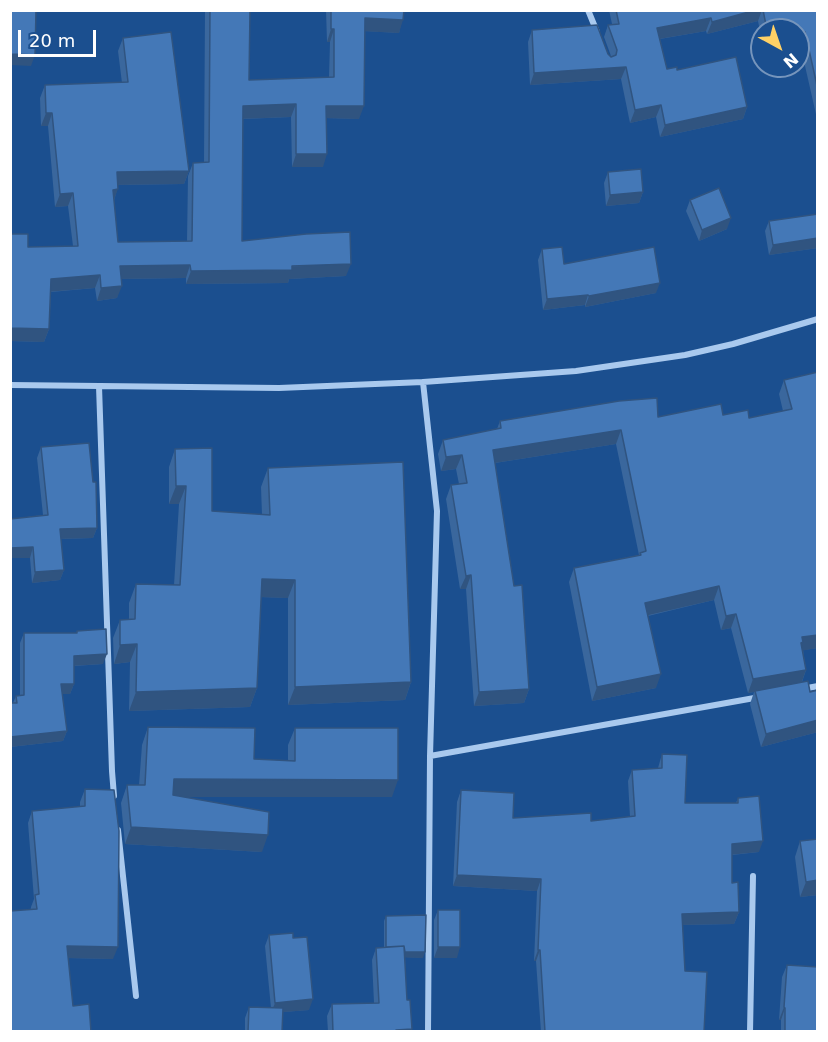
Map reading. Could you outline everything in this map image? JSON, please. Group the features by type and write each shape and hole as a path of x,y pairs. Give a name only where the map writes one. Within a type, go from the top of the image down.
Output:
{"street":[{"path":"588,10 600,43"},
{"path":"10,385 279,388 423,382 576,371 628,364 733,344 818,320"},
{"path":"423,382 437,511 430,756 428,1032"},
{"path":"99,386 112,771 116,807"},
{"path":"795,690 818,686"},
{"path":"430,756 773,694"},
{"path":"117,819 136,996"},
{"path":"750,1032 753,876"}],"building":[{"path":"10,10 36,10 35,55 10,54"},
{"path":"210,10 250,10 249,80 334,77 334,29 331,29 331,10 404,10 403,20 365,18 364,106 326,106 327,154 296,154 296,104 243,106 242,241 350,232 351,264 292,266 292,270 191,271 190,265 120,266 122,286 101,288 100,275 51,279 49,329 10,328 10,234 28,234 28,247 78,246 73,193 60,194 52,113 46,113 45,85 128,82 123,38 171,32 189,171 117,172 118,189 113,190 118,242 192,241 193,163 209,162"},
{"path":"616,10 756,10 712,22 711,18 657,28 667,69 677,67 677,70 736,57 747,107 665,125 661,105 635,110 626,67 534,73 532,30 597,25 608,54 611,57 616,55 617,50 608,25 619,24"},
{"path":"763,10 818,10 818,90 810,54 810,18 765,18"},
{"path":"641,169 643,192 610,195 608,172"},
{"path":"719,188 731,218 702,230 690,200"},
{"path":"818,214 818,238 773,245 769,221"},
{"path":"562,247 564,264 654,247 660,283 589,296 547,299 542,249"},
{"path":"818,372 818,635 802,637 806,670 753,679 736,614 726,616 719,586 645,603 661,674 597,687 574,568 641,555 640,553 646,551 621,430 493,450 514,586 522,585 529,689 479,692 471,575 466,576 451,485 467,483 462,455 446,457 443,440 501,428 500,421 619,401 657,398 658,417 721,404 723,415 748,410 749,418 792,409 784,380"},
{"path":"89,443 93,482 96,482 97,528 60,529 64,570 35,572 33,547 10,548 10,519 48,515 41,447"},
{"path":"212,448 212,511 270,515 268,468 403,462 411,682 295,687 295,580 262,579 257,688 136,692 137,644 120,645 120,620 135,619 136,584 180,585 186,486 176,486 175,449"},
{"path":"106,629 107,654 74,656 74,684 61,684 67,731 10,737 10,703 17,703 16,696 24,695 24,633 77,633 77,631"},
{"path":"808,681 810,692 818,690 818,720 766,734 755,691"},
{"path":"148,727 255,728 254,759 295,761 295,728 398,728 398,780 174,779 173,795 269,812 268,835 131,827 127,785 145,785"},
{"path":"662,754 687,755 685,803 738,803 738,798 759,796 763,841 732,844 732,883 738,882 739,912 682,914 685,971 707,972 704,1032 545,1032 540,950 538,950 541,879 457,875 461,790 514,793 513,818 591,813 591,821 635,816 632,770 662,768"},
{"path":"85,789 114,790 119,831 118,947 67,946 73,1006 89,1004 91,1032 10,1032 10,911 37,909 35,895 39,894 32,811 85,806"},
{"path":"818,839 818,880 806,882 800,841"},
{"path":"438,910 460,910 460,947 438,947"},
{"path":"426,915 425,952 405,952 404,946 386,947 386,916"},
{"path":"293,933 293,938 307,937 313,999 275,1003 269,935"},
{"path":"404,946 407,1000 410,1000 412,1029 396,1030 396,1032 333,1032 332,1004 379,1003 376,948"},
{"path":"787,965 818,967 818,1032 785,1032"},
{"path":"249,1007 283,1008 282,1032 248,1032"}]}
